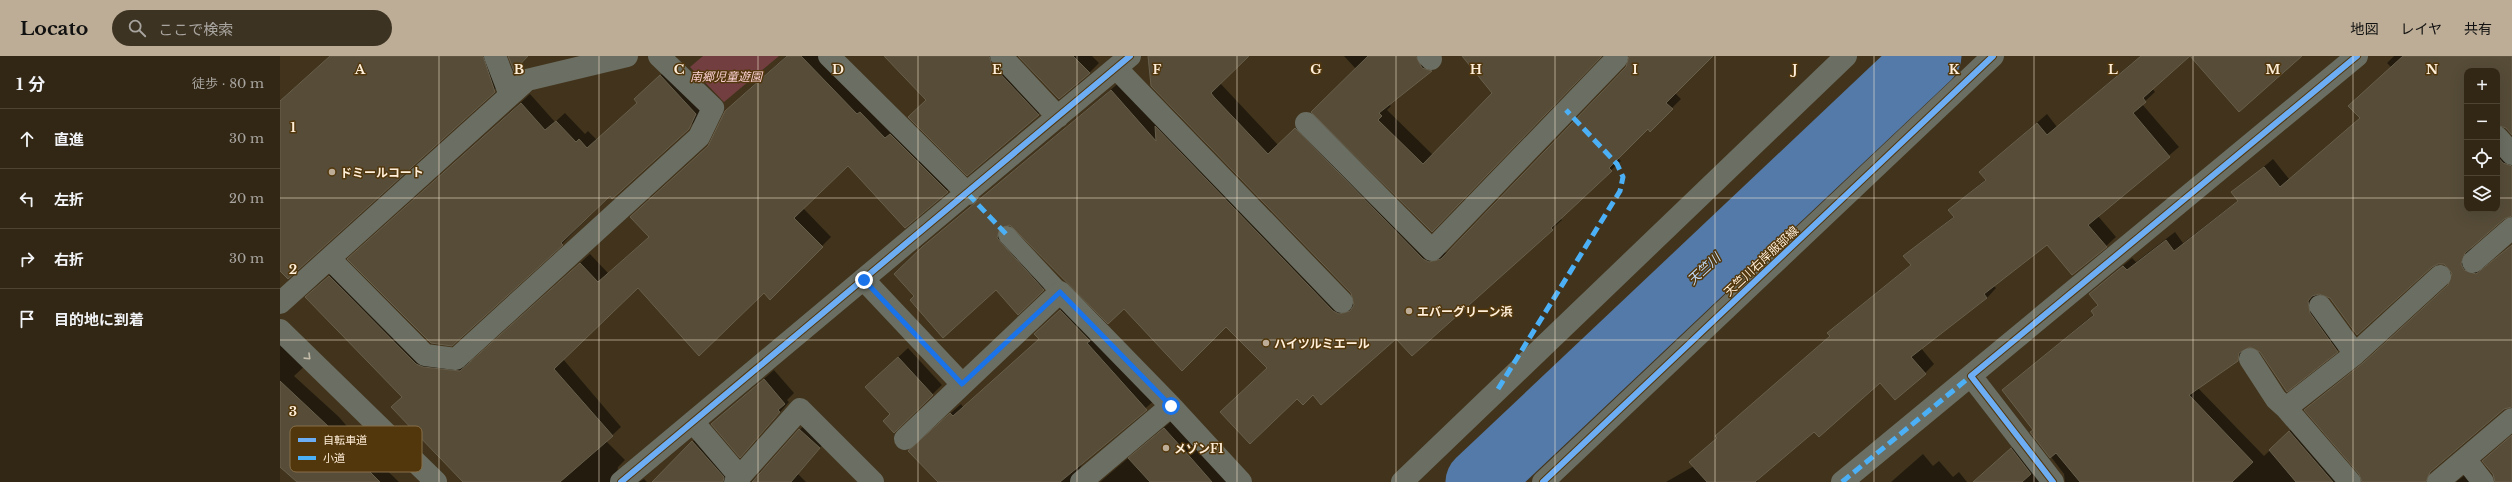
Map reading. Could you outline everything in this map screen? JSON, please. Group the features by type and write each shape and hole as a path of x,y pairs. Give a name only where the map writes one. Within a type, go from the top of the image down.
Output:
{"street":[{"path":"495,56 510,95"},
{"path":"280,303 526,80 627,56"},
{"path":"829,56 968,194"},
{"path":"1001,56 1058,117"},
{"path":"1306,123 1432,250 1617,58 1615,56"},
{"path":"1402,482 1846,56"},
{"name":"天竺川右岸服部線","path":"1543,482 1993,56"},
{"path":"1842,482 2357,56"},
{"path":"330,258 425,355 456,359 698,137 713,108 672,59"},
{"path":"621,482 968,194 1123,62 1342,302"},
{"path":"2500,140 2512,154"},
{"path":"2473,262 2512,228"},
{"path":"2286,408 2355,354 2440,276"},
{"path":"864,280 962,384"},
{"path":"905,439 1060,292 1171,406 1241,482"},
{"path":"2320,306 2355,354"},
{"path":"280,330 379,426"},
{"path":"2250,360 2276,399 2286,408 2350,482"},
{"path":"1971,376 2051,481"},
{"path":"1081,482 1171,406"},
{"path":"693,422 737,479 800,409 873,482"},
{"path":"2438,482 2512,419"},
{"path":"2465,459 2483,482"},
{"path":"422,468 436,482"}],"lane":[{"path":"1006,235 1060,292"}],"green space":[{"name":"南郷児童遊園","path":"703,56 779,56 724,102 690,67"}],"building":[{"path":"330,56 483,56 495,92 288,279 280,271 280,101"},
{"path":"508,56 528,56 514,71"},
{"path":"787,56 801,56 857,114 860,112 885,138 890,134 948,192 905,228 848,166 794,218 823,247 770,300 764,293 699,356 638,288 554,369 613,436 560,482 463,482 422,439 422,426 409,426 391,407 402,397 305,297 329,276 416,364 423,367 460,371 580,263 598,282 649,237 630,217 708,146 725,111"},
{"path":"884,56 989,56 992,65 1039,115 967,176 908,117 926,100"},
{"path":"1018,56 1073,56 1090,73 1059,99"},
{"path":"1148,56 1249,56 1211,93 1214,97 1268,154 1295,128 1423,259 1429,262 1441,259 1626,67 1629,56 1713,56 1666,103 1673,109 1650,132 1648,129 1609,168 1612,171 1551,228 1553,230 1412,356 1396,339 1321,405 1313,395 1303,405 1297,399 1250,444 1220,412 1267,368 1226,327 1182,371 1124,309 1108,324 1010,225 1000,228 997,238 1044,290 1018,315 996,290 943,338 910,300 914,296 894,274 922,247 1111,90 1156,141 1155,126 1333,311 1339,314 1350,311 1354,305 1351,293 1151,86"},
{"path":"1368,56 1416,56 1422,68 1432,71 1379,113 1382,116 1378,120 1423,164 1492,93 1462,56 1602,56 1432,232 1311,112"},
{"path":"2141,56 2190,56 2143,98 2146,102 2133,113 2170,157 2088,225 2107,247 2072,275 2047,245 1984,294 1987,298 1911,357 1926,374 1895,400 1880,383 1819,437 1814,432 1755,482 1707,482 1689,462 1717,438 1715,436 1830,336 1827,333 1911,265 1903,256 1954,217 1948,210 1986,180 1979,172 2037,123 2047,135"},
{"path":"2190,56 2302,56 2239,112"},
{"path":"2403,56 2512,56 2512,135 2506,128 2500,126 2500,68 2464,68 2464,212 2500,212 2500,160 2503,163 2512,166 2512,216 2504,219 2465,253 2461,264 2464,270 2476,274 2512,245 2512,407 2504,409 2430,472 2426,482 2362,482 2359,474 2304,410 2363,363 2448,285 2452,273 2444,264 2438,264 2432,267 2357,335 2330,298 2319,294 2312,296 2308,301 2310,313 2338,352 2287,392 2260,352 2250,347 2239,353 2238,361 2189,395 2253,462 2232,482 2080,482 2056,453 2050,458 2030,432 2033,430 2002,390 2094,315 2091,311 2098,305 2089,294 2123,266 2127,270 2166,240 2174,251 2238,201 2231,192 2264,167 2280,187 2360,118 2348,106"},
{"path":"660,75 696,114 689,129 612,199 610,196 561,243 563,245 452,346 431,343 347,259 521,103 545,130 556,121 576,142 579,139 587,148 637,103 634,99"},
{"path":"1060,310 1090,341 1087,343 1147,410 1060,482 938,482 908,451 950,413 953,416 1039,339 1034,334"},
{"path":"898,357 933,395 894,433 883,421 890,414 865,387"},
{"path":"764,379 785,404 778,410 780,412 740,458 711,424"},
{"path":"280,381 328,426 290,426 290,472 370,472 380,482 297,482 280,467"},
{"name":"メゾンF1","path":"1164,428 1212,482 1150,482 1128,458"},
{"path":"799,429 820,448 791,482 752,482"},
{"path":"2289,431 2333,482 2296,482 2269,450"},
{"path":"2512,435 2512,482 2495,482 2493,474 2482,461"},
{"path":"692,441 724,477 723,482 652,482"},
{"path":"2011,448 2031,474 2022,482 1973,482"}],"waterway":[{"name":"天竺川","path":"1478,482 1929,56"}],"marked path":[{"path":"1498,389 1620,191 1623,177 1617,164 1566,110"},
{"path":"968,194 1007,235"},
{"path":"1842,482 1971,376"}],"cycle path":[{"path":"621,482 1130,56"},
{"path":"1543,482 1993,56"},
{"path":"2053,482 1971,376 2357,56"}],"place":[{"name":"ドミールコート","path":"332,172"},
{"name":"エバーグリーン浜","path":"1409,311"},
{"name":"ハイツルミエール","path":"1266,343"},
{"name":"メゾンF1","path":"1166,448"}],"route":[{"path":"864,280 962,384 1060,292 1171,406"}]}
